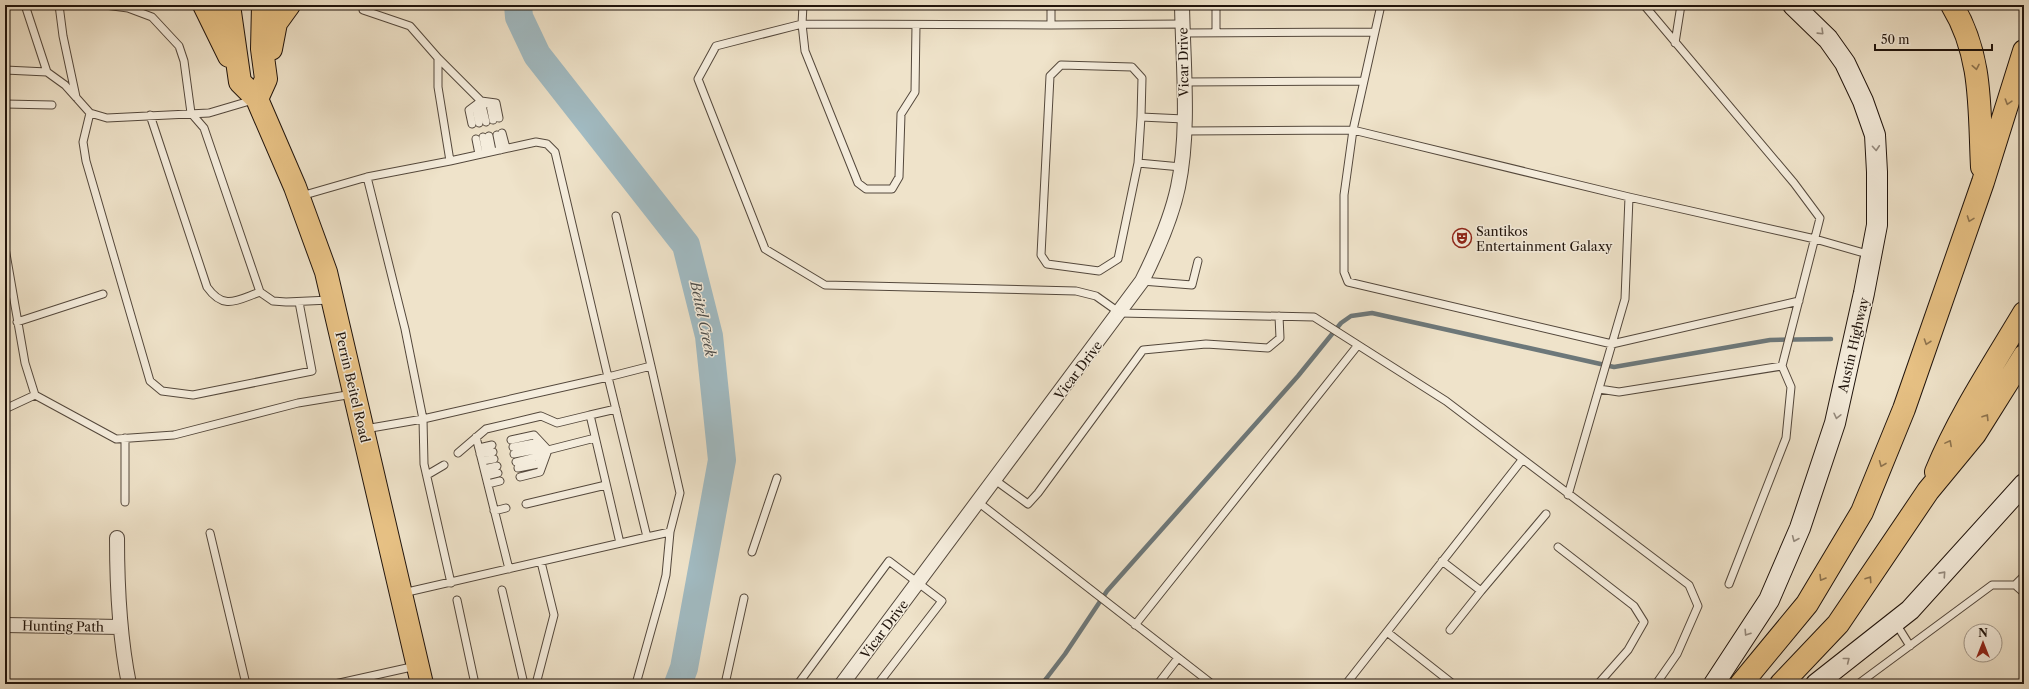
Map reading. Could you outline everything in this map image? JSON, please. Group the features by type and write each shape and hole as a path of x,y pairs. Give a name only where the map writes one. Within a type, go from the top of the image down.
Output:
{"main road":[{"path":"204,5 240,82"},
{"path":"229,5 240,82"},
{"path":"263,5 262,49 266,79"},
{"path":"257,98 266,79 276,23 289,5"},
{"name":"Austin Highway","path":"1714,684 1769,600 1800,528 1835,423 1877,225 1875,134 1863,101 1845,62 1828,39 1793,5"},
{"path":"1952,5 1972,47 1978,78 1983,182"},
{"path":"1741,684 1807,604 1862,512 1904,409 1983,182 2024,51"},
{"name":"Perrin Beitel Road","path":"240,82 257,98 299,196 326,272 420,675"},
{"path":"1928,491 1946,448 2024,313"},
{"path":"1781,684 1838,624 1928,491 1975,434 2024,356"},
{"path":"1816,684 1910,610 2023,488"}],"street":[{"name":"Vicar Drive","path":"842,684 1142,281 1170,218 1181,167 1184,125 1182,5"},
{"path":"117,538 117,595 120,627 130,684"},
{"name":"Hunting Path","path":"5,625 120,627"}],"lane":[{"path":"25,5 47,72"},
{"path":"59,5 63,36 76,98"},
{"path":"105,5 128,8 152,17 179,46 184,62 191,113 204,128 260,292 273,301 299,302 333,300"},
{"path":"363,5 363,10 410,26 438,58 481,101 486,121"},
{"path":"803,5 802,24 805,51 858,183 866,189 892,189 899,177 900,114 915,92 916,25"},
{"path":"1050,5 1051,25"},
{"path":"1216,5 1216,33"},
{"path":"1381,5 1353,130 1344,195 1344,272 1348,282 1612,344 1799,301"},
{"path":"1644,5 1794,183 1820,218 1782,366 1791,387 1786,438 1729,584"},
{"path":"1675,43 1681,5"},
{"path":"1375,32 1216,33 1183,29 1051,25 802,24 716,46 698,79 766,248 825,285 1076,291 1096,296 1120,312 1314,317 1324,323 1446,401 1568,495 1689,585 1698,606 1677,654 1656,684"},
{"path":"438,58 438,87 450,161"},
{"path":"1061,65 1132,67 1142,78 1141,117 1138,162 1118,259 1099,271 1047,264 1041,255 1050,76 1061,65"},
{"path":"5,70 47,72 65,85 90,113 107,118 209,113 257,98"},
{"path":"1184,82 1364,81"},
{"path":"481,101 496,104 486,121 469,110 481,101"},
{"path":"5,104 52,105"},
{"path":"90,113 82,142 86,161 150,381 162,391 193,395 312,370 299,302"},
{"path":"150,115 207,287 214,298 230,303 260,292"},
{"path":"1141,117 1184,125 1353,130 1629,198 1815,239 1871,255"},
{"path":"493,151 489,136 493,151"},
{"path":"299,196 367,177 536,142 547,144 555,152 647,537"},
{"path":"1138,162 1181,167"},
{"path":"367,177 405,329 423,420 424,464 450,583"},
{"path":"1568,495 1625,299 1629,198"},
{"path":"616,216 680,493 670,532 666,575 662,595 636,684"},
{"path":"5,248 24,362 35,395 116,439 174,435 298,403 355,394"},
{"path":"1142,281 1192,285 1198,261"},
{"path":"17,322 103,294"},
{"path":"995,480 1028,504 1038,493 1143,350 1206,344 1268,348 1280,338 1279,316"},
{"path":"1136,625 1358,345"},
{"path":"363,429 423,420 651,366"},
{"path":"1599,389 1619,392 1782,366"},
{"path":"5,409 35,395"},
{"path":"458,453 486,429 541,416 557,423 616,409"},
{"path":"590,415 620,543"},
{"path":"515,454 534,435 548,450"},
{"path":"476,437 508,569"},
{"path":"125,438 125,502"},
{"path":"515,454 535,450 548,450 595,438"},
{"path":"515,454 538,464 548,450"},
{"path":"520,477 540,472 548,450"},
{"path":"482,462 495,459"},
{"path":"482,462 495,459"},
{"path":"482,462 495,459"},
{"path":"1346,684 1522,460"},
{"path":"427,475 444,465"},
{"path":"752,552 777,478"},
{"path":"488,484 500,481"},
{"path":"526,504 606,485"},
{"path":"978,502 1212,684"},
{"path":"494,511 506,508"},
{"path":"1450,630 1546,514"},
{"path":"401,594 670,532"},
{"path":"210,533 246,684"},
{"path":"1558,547 1634,606 1644,622 1628,650 1598,684"},
{"path":"1442,561 1481,591"},
{"path":"536,684 554,615 541,562"},
{"path":"798,684 889,562 942,601 878,684"},
{"path":"1858,684 1992,585 2015,584 2024,576"},
{"path":"2015,584 2024,593"},
{"path":"502,590 524,684"},
{"path":"725,684 744,598"},
{"path":"457,600 475,684"},
{"path":"1895,622 1910,646"},
{"path":"1386,632 1453,684"},
{"path":"1158,684 1178,658"},
{"path":"335,684 420,675"}],"waterway":[{"name":"Beitel Creek","path":"518,5 519,17 537,55 686,245 709,336 722,460 684,668 678,684"},
{"path":"1042,684 1065,654 1107,591 1298,376 1341,323 1351,316 1372,313 1614,367 1770,340 1831,339"}],"place":[{"name":"Santikos Entertainment Galaxy","path":"1462,238"}]}
